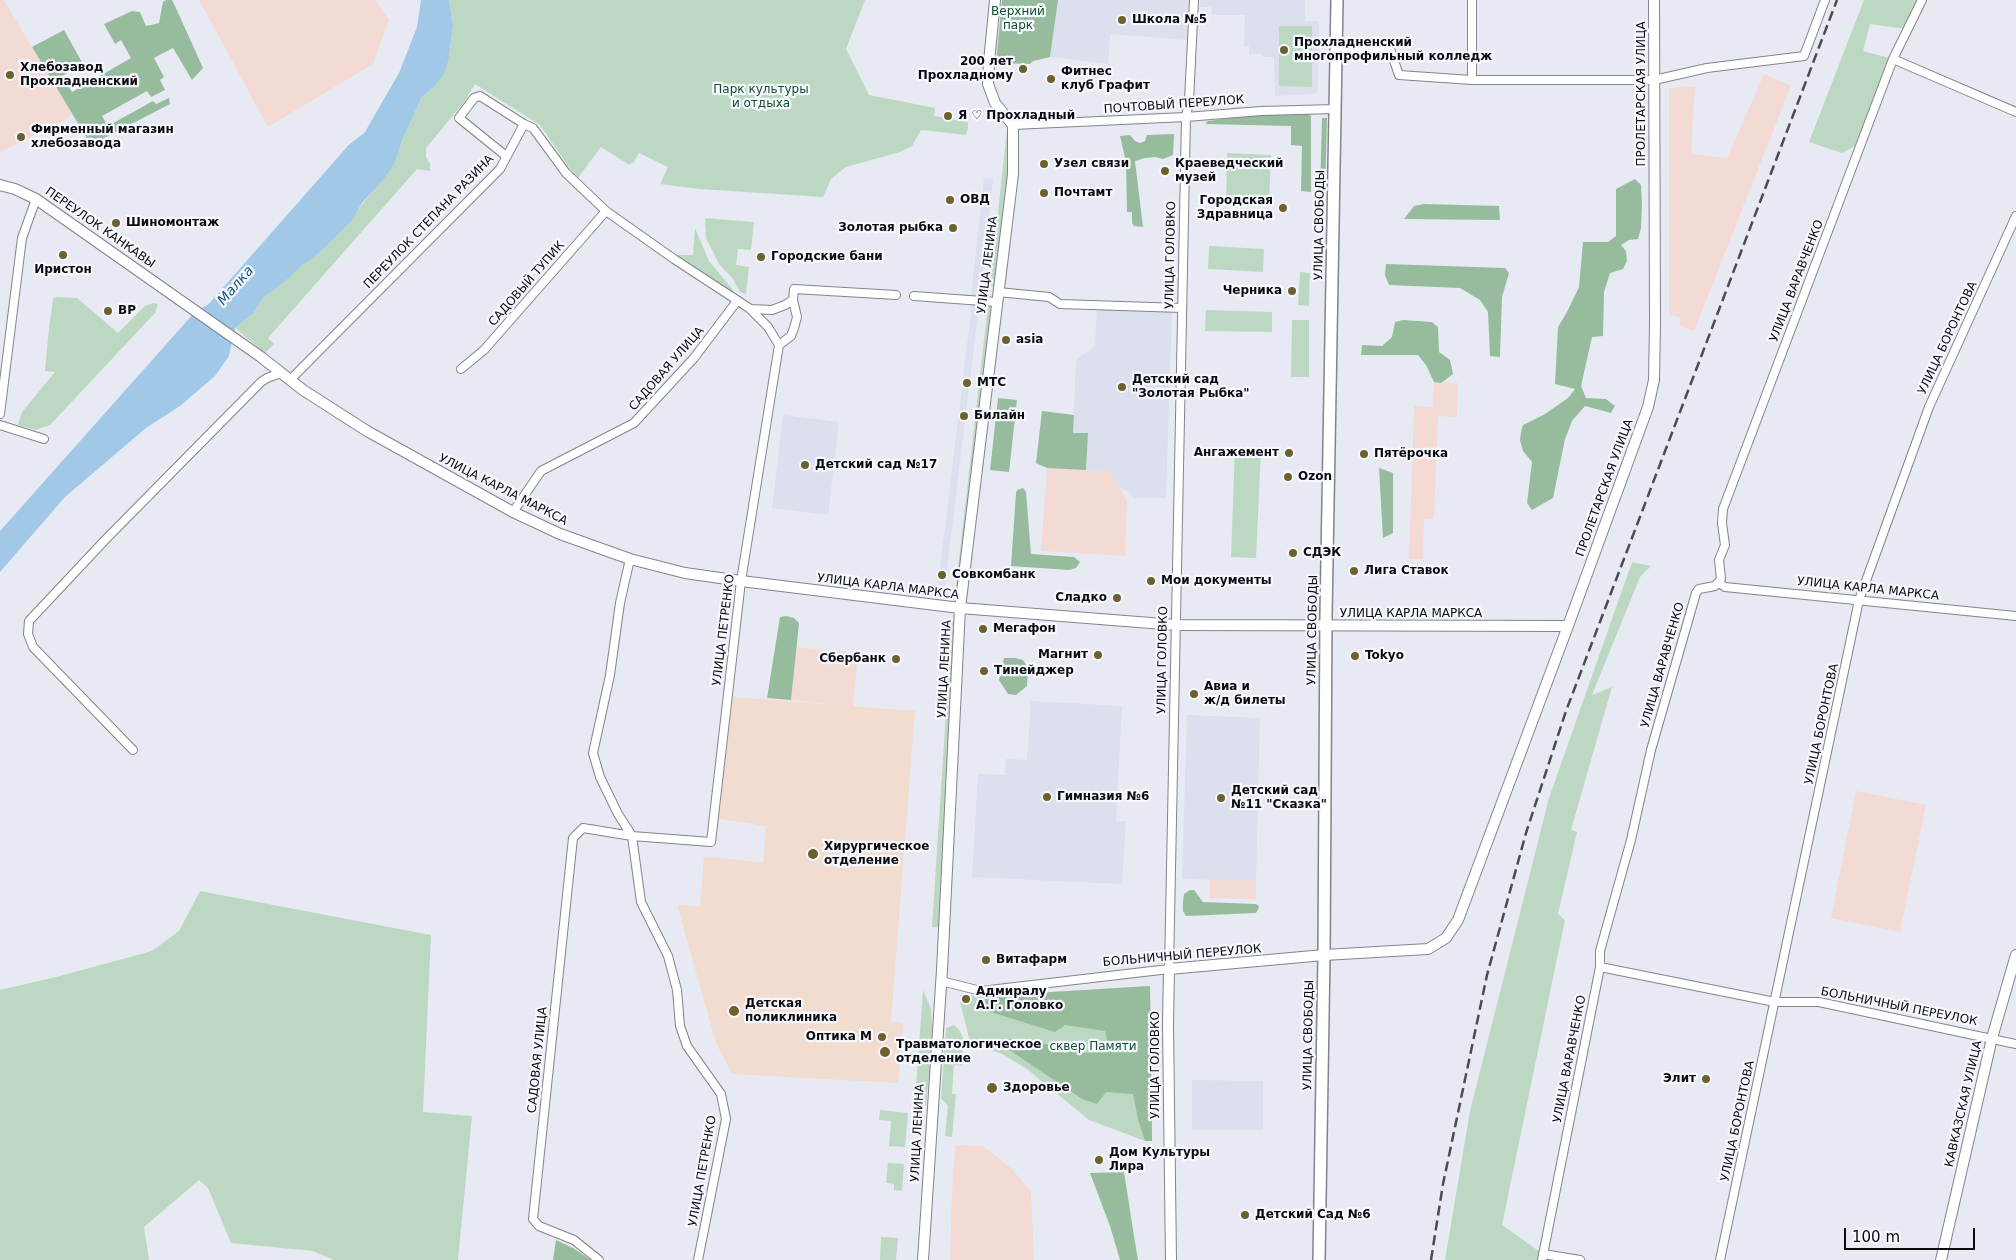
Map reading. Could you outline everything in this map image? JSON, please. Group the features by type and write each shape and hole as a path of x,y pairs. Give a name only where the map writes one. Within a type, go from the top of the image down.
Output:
{"main road":[{"name":"УЛИЦА СВОБОДЫ","path":"1319,1260 1324,955 1326,626 1337,0"}],"street":[{"path":"995,0 988,62 988,84 995,103 1013,125"},
{"name":"УЛИЦА ГОЛОВКО","path":"1171,1260 1169,969 1186,117 1189,101 1194,0"},
{"path":"1472,0 1472,80"},
{"name":"ПРОЛЕТАРСКАЯ УЛИЦА","path":"1428,949 1446,938 1458,920 1648,407 1654,380 1654,0"},
{"path":"1337,50 1390,49 1399,75 1472,80 1654,80 1707,68 1804,56 1825,0"},
{"name":"УЛИЦА ВАРАВЧЕНКО","path":"1543,1257 1600,967 1600,951 1631,840 1650,750 1696,592 1699,589 1715,586 1719,583 1721,572 1719,560 1725,545 1722,523 1723,509 1893,58 1922,0"},
{"path":"1893,58 2016,112"},
{"path":"506,156 459,118 474,98 480,96 533,128 566,173 606,211 750,308 768,327 779,344 790,336 794,328 796,317 792,300 794,289 896,295"},
{"name":"ПОЧТОВЫЙ ПЕРЕУЛОК","path":"1013,125 1186,117 1261,111 1335,109"},
{"name":"ПЕРЕУЛОК СТЕПАНА РАЗИНА","path":"290,380 500,169 524,124"},
{"name":"УЛИЦА ЛЕНИНА","path":"923,1260 941,981 960,608 1012,174 1013,125"},
{"name":"ПЕРЕУЛОК КАНКАВЫ","path":"0,185 15,189 36,199 261,358"},
{"path":"0,414 22,238 36,199"},
{"name":"САДОВЫЙ ТУПИК","path":"462,369 484,350 606,211"},
{"name":"УЛИЦА БОРОНТОВА","path":"1720,1260 1859,600 1928,407 2016,216"},
{"path":"914,296 1049,297 1060,304 1182,308"},
{"path":"750,308 772,310 792,300"},
{"name":"САДОВАЯ УЛИЦА","path":"513,512 541,471 634,423 694,358 737,301"},
{"name":"УЛИЦА ПЕТРЕНКО","path":"583,828 632,836 711,842 741,581 779,344"},
{"name":"УЛИЦА КАРЛА МАРКСА","path":"261,358 290,380 367,431 513,512 560,534 630,559 685,573 960,608 1176,625 1568,626"},
{"path":"133,750 33,647 28,634 29,622 106,539 261,382 282,373"},
{"path":"0,425 44,439"},
{"path":"630,559 620,603 610,675 593,753 600,777 618,814 632,836"},
{"name":"УЛИЦА КАРЛА МАРКСА","path":"1719,583 1725,587 2016,616"},
{"name":"САДОВАЯ УЛИЦА","path":"583,828 573,838 570,855 533,1219 539,1226 574,1240 599,1260"},
{"name":"УЛИЦА ПЕТРЕНКО","path":"632,836 641,902 668,956 677,990 682,1032 687,1046 721,1094 726,1119 698,1260"},
{"name":"БОЛЬНИЧНЫЙ ПЕРЕУЛОК","path":"941,981 980,991 1169,969 1324,955 1428,949"},
{"name":"КАВКАЗСКАЯ УЛИЦА","path":"1941,1260 1992,1038 2016,955"},
{"name":"БОЛЬНИЧНЫЙ ПЕРЕУЛОК","path":"1600,967 1775,1002 1819,1002 2016,1044"},
{"path":"1543,1257 1580,1260"}],"shaded area":[{"path":"0,0 4,0 72,115 53,127 0,152"},
{"path":"199,0 375,0 389,20 373,64 268,127"},
{"name":"Школа №5","path":"1058,0 1189,0 1187,40 1110,34 1108,64 1050,57"},
{"name":"Прохладненский многопрофильный колледж","path":"1200,0 1305,0 1305,21 1319,21 1318,91 1316,94 1275,96 1274,57 1263,57 1262,54 1249,54 1249,46 1244,46 1245,15 1212,15 1211,7 1200,7"},
{"path":"1764,74 1791,86 1694,331 1679,326 1681,318 1669,315 1669,88 1695,87 1691,154 1727,158"},
{"path":"984,178 993,179 980,297 971,296"},
{"path":"972,304 979,305 945,586 938,585"},
{"name":"Детский сад \"Золотая Рыбка\"","path":"1097,307 1172,310 1166,498 1134,498 1129,492 1118,486 1110,471 1086,470 1088,433 1073,433 1076,360 1095,346"},
{"path":"1434,382 1458,383 1457,417 1438,416 1434,519 1424,519 1423,559 1409,559 1414,406 1433,407"},
{"name":"Детский сад №17","path":"783,415 839,422 828,515 772,508"},
{"path":"1047,468 1110,471 1127,501 1125,556 1041,551"},
{"path":"796,647 858,653 853,707 791,700"},
{"path":"733,697 915,711 891,1021 903,1023 898,1083 732,1074 716,1043 677,905 700,906 704,856 763,863 766,826 714,818"},
{"name":"Гимназия №6","path":"1031,701 1122,706 1116,821 1126,821 1122,884 972,877 978,774 1005,775 1006,759 1027,760"},
{"name":"Детский сад №11 \"Сказка\"","path":"1187,715 1260,718 1256,881 1182,879"},
{"path":"1856,791 1926,805 1900,932 1831,918"},
{"path":"1210,879 1256,881 1256,899 1210,898"},
{"path":"1192,1080 1263,1081 1263,1130 1192,1130"},
{"path":"955,1145 983,1146 1011,1168 1031,1191 1034,1260 950,1260"}],"green space":[{"path":"172,0 203,68 192,80 173,48 154,58 164,77 160,80 165,90 151,97 147,91 102,116 108,126 153,101 156,104 169,98 170,104 91,145 32,47 64,30 83,64 62,76 72,92 131,58 121,40 115,44 104,24 132,11 140,12 146,26 159,23 163,2"},
{"name":"Парк культуры и отдыха","path":"449,0 865,0 846,49 869,95 935,108 934,116 968,122 968,128 966,135 921,130 912,146 900,152 846,167 831,179 823,197 699,189 660,184 668,167 639,153 634,162 629,165 601,147 577,179 540,125 475,84 465,101 426,148 426,157 430,164 430,171 417,169 268,338 274,344 265,353 235,328 253,314 264,297 340,233 395,163 402,141 422,97 434,87 449,57 453,25"},
{"name":"Верхний парк","path":"1002,0 1058,0 1050,57 1033,61 1030,64 996,63"},
{"path":"1864,0 1920,0 1907,29 1870,24 1863,51 1893,59 1862,142 1842,153 1809,142"},
{"path":"1279,26 1312,26 1312,87 1279,86"},
{"path":"1309,114 1311,116 1311,192 1301,191 1302,146 1291,145 1291,126 1205,124 1208,121 1251,115"},
{"path":"1322,118 1327,118 1325,192 1320,192"},
{"path":"1008,120 1010,174 996,287 990,286"},
{"path":"1174,134 1173,155 1163,159 1155,157 1135,161 1143,227 1134,226 1132,223 1132,212 1127,212 1126,162 1120,136 1130,135 1135,141 1140,143 1145,141 1147,135"},
{"path":"1227,153 1271,155 1269,205 1226,203"},
{"path":"1635,179 1641,185 1641,228 1638,239 1629,240 1621,245 1626,251 1627,261 1623,269 1610,273 1604,292 1603,336 1592,337 1581,386 1586,398 1606,399 1615,406 1611,413 1585,406 1572,421 1565,439 1553,498 1532,510 1527,503 1532,462 1523,451 1520,440 1523,425 1545,414 1568,398 1575,389 1555,384 1558,327 1579,287 1583,242 1608,242 1616,236 1616,189"},
{"path":"1424,204 1499,206 1500,220 1404,219 1414,206"},
{"path":"705,218 754,222 751,250 738,249 736,265 749,267 746,294 740,292 733,279 719,264 706,238"},
{"path":"695,228 709,261 733,290 732,295 678,259 678,255 693,255"},
{"path":"1209,246 1264,249 1263,272 1208,269"},
{"path":"1386,264 1505,268 1509,273 1502,297 1500,357 1490,356 1488,312 1480,300 1460,288 1389,285 1385,275"},
{"path":"1300,272 1310,273 1309,306 1298,305"},
{"path":"56,297 77,298 118,333 145,306 153,303 158,304 155,313 50,425 35,430 18,425 22,412 55,372 45,371 53,299"},
{"path":"988,305 995,306 963,587 956,586"},
{"path":"1206,310 1272,312 1272,332 1205,331"},
{"path":"1292,320 1309,320 1309,377 1291,377"},
{"path":"1403,320 1432,322 1438,327 1439,352 1450,360 1453,374 1441,383 1434,382 1426,365 1418,355 1361,355 1362,345 1382,346 1392,337 1395,322"},
{"path":"998,398 1017,400 1009,472 990,470"},
{"path":"1042,411 1074,415 1073,433 1088,433 1086,470 1047,468 1036,463"},
{"path":"1235,447 1261,448 1256,558 1231,557"},
{"path":"1379,468 1393,473 1393,533 1383,538"},
{"path":"1023,488 1026,492 1031,554 1074,557 1080,562 1076,568 1069,570 1011,566 1016,493 1017,490"},
{"path":"1632,562 1651,566 1640,577 1592,695 1612,687 1571,830 1577,832 1558,914 1565,920 1502,1225 1543,1254 1542,1260 1445,1260 1470,1111 1549,798"},
{"path":"780,617 794,618 799,623 791,700 767,698"},
{"path":"952,620 960,621 944,928 932,927"},
{"path":"1004,658 1023,660 1028,668 1027,686 1016,695 1008,694 999,680"},
{"path":"1194,890 1203,902 1255,904 1259,908 1256,913 1186,916 1183,911 1184,894"},
{"path":"200,891 431,935 423,1112 472,1116 458,1260 334,1260 313,1251 231,1243 208,1188 199,1180 144,1227 149,1260 0,1260 0,990 152,951 179,931"},
{"name":"сквер Памяти","path":"1150,986 1152,1141 1145,1141 1089,1120 1027,1069 1002,1054 970,1042 960,1002 960,995 986,996"},
{"name":"сквер Памяти","path":"1150,986 1152,1141 1145,1141 1133,1094 1106,1092 1097,1104 1082,1099 1002,1045 1009,1039 1037,1042 1083,1053 1110,1052 1105,1031 1065,1025 1055,1032 984,1010 986,996"},
{"path":"923,990 931,1009 933,1036 926,1105 914,1115"},
{"path":"954,1025 963,1037 963,1047 962,1066 954,1065 952,1094 956,1094 952,1137 945,1136 948,1106 941,1098 946,1028"},
{"path":"880,1110 908,1113 905,1147 889,1146 891,1121 879,1120"},
{"path":"888,1163 904,1164 902,1191 894,1190 894,1184 886,1183"},
{"path":"1124,1172 1138,1260 1120,1260 1110,1226 1090,1173"},
{"path":"881,1237 898,1238 896,1260 880,1260"},
{"path":"556,1240 573,1248 591,1260 553,1260"}],"water":[{"path":"421,0 449,0 453,25 449,57 445,72 434,87 422,97 402,141 395,163 383,180 363,202 351,221 340,233 283,283 264,297 253,314 235,328 229,356 215,376 180,406 146,428 65,497 0,572 0,531 194,313 207,305 222,302 354,151 399,73 417,27"}],"waterway":[{"name":"Малка","path":"207,318 354,151 368,140"}],"railway":[{"path":"1431,1260 1443,1184 1487,975 1526,833 1566,711 1837,0"}],"place":[{"name":"Школа №5","path":"1122,20"},
{"name":"Прохладненский многопрофильный колледж","path":"1284,50"},
{"name":"200 лет Прохладному","path":"1023,69"},
{"name":"Хлебозавод Прохладненский","path":"10,75"},
{"name":"Фитнес клуб Графит","path":"1051,79"},
{"name":"Я ♡ Прохладный","path":"948,116"},
{"name":"Фирменный магазин хлебозавода","path":"21,137"},
{"name":"Узел связи","path":"1044,164"},
{"name":"Краеведческий музей","path":"1165,171"},
{"name":"Почтамт","path":"1044,193"},
{"name":"ОВД","path":"950,200"},
{"name":"Городская Здравница","path":"1283,208"},
{"name":"Шиномонтаж","path":"116,223"},
{"name":"Золотая рыбка","path":"953,228"},
{"name":"Иристон","path":"63,255"},
{"name":"Городские бани","path":"761,257"},
{"name":"Черника","path":"1292,291"},
{"name":"BP","path":"108,311"},
{"name":"asia","path":"1006,340"},
{"name":"МТС","path":"967,383"},
{"name":"Детский сад \"Золотая Рыбка\"","path":"1122,387"},
{"name":"Билайн","path":"964,416"},
{"name":"Ангажемент","path":"1289,453"},
{"name":"Пятёрочка","path":"1364,454"},
{"name":"Детский сад №17","path":"805,465"},
{"name":"Ozon","path":"1288,477"},
{"name":"СДЭК","path":"1293,553"},
{"name":"Лига Ставок","path":"1354,571"},
{"name":"Совкомбанк","path":"942,575"},
{"name":"Мои документы","path":"1151,581"},
{"name":"Сладко","path":"1117,598"},
{"name":"Мегафон","path":"983,629"},
{"name":"Магнит","path":"1098,655"},
{"name":"Tokyo","path":"1355,656"},
{"name":"Сбербанк","path":"896,659"},
{"name":"Тинейджер","path":"984,671"},
{"name":"Авиа и ж/д билеты","path":"1194,694"},
{"name":"Гимназия №6","path":"1047,797"},
{"name":"Детский сад №11 \"Сказка\"","path":"1221,798"},
{"name":"Хирургическое отделение","path":"813,854"},
{"name":"Витафарм","path":"986,960"},
{"name":"Адмиралу А.Г. Головко","path":"966,999"},
{"name":"Детская поликлиника","path":"734,1011"},
{"name":"Оптика М","path":"882,1037"},
{"name":"Травматологическое отделение","path":"885,1052"},
{"name":"Элит","path":"1706,1079"},
{"name":"Здоровье","path":"992,1088"},
{"name":"Дом Культуры Лира","path":"1099,1160"},
{"name":"Детский Сад №6","path":"1245,1215"}]}
